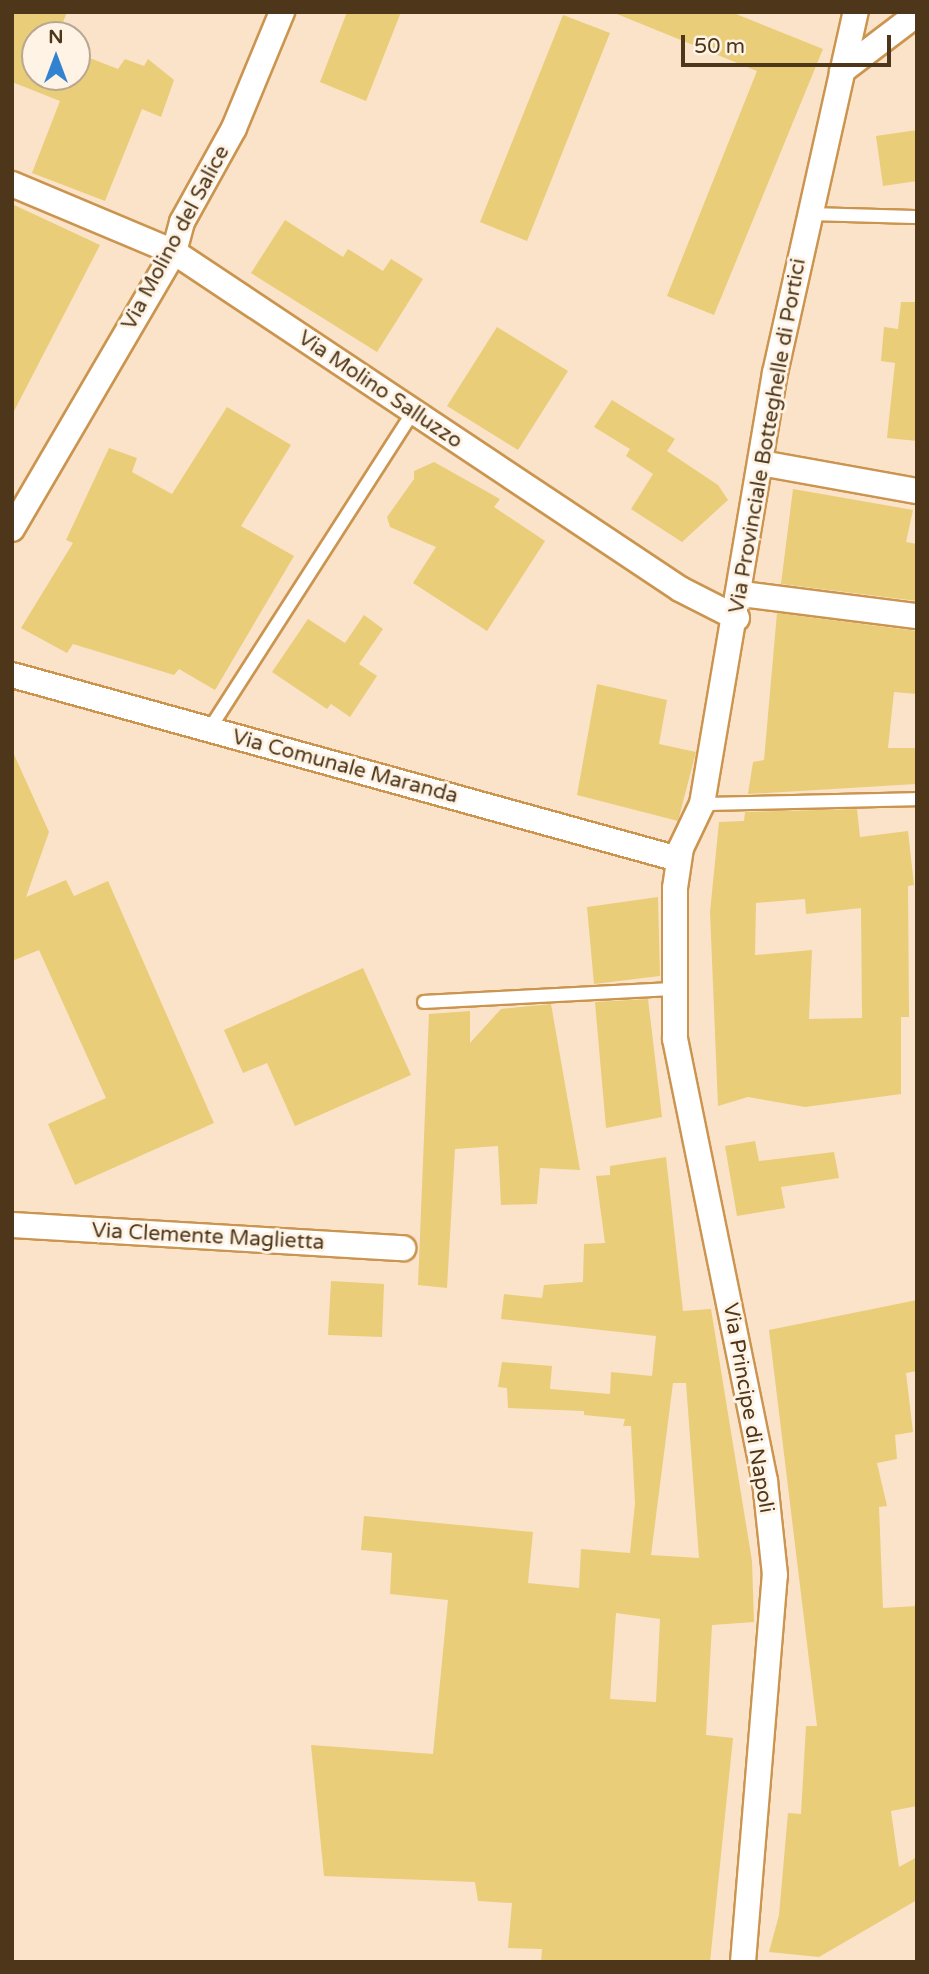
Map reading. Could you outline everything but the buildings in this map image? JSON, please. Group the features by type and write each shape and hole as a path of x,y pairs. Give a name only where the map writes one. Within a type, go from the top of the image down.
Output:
{"street":[{"name":"Via Molino del Salice","path":"12,529 174,252 182,222 234,128 282,12"},
{"name":"Via Provinciale Botteghelle di Portici","path":"678,859 702,804 807,214 856,12"},
{"path":"842,71 917,14"},
{"name":"Via Molino Salluzzo","path":"12,184 174,252 680,589 739,606 917,616"},
{"path":"761,463 917,491"},
{"name":"Via Comunale Maranda","path":"12,675 678,859"},
{"name":"Via Principe di Napoli","path":"678,859 671,989 675,1038 765,1481 775,1575 743,1962"},
{"name":"Via Clemente Maglietta","path":"12,1225 403,1248"}],"lane":[{"path":"807,214 917,218"},
{"path":"209,730 413,412"},
{"path":"702,804 917,799"},
{"path":"424,1002 671,989"}]}
